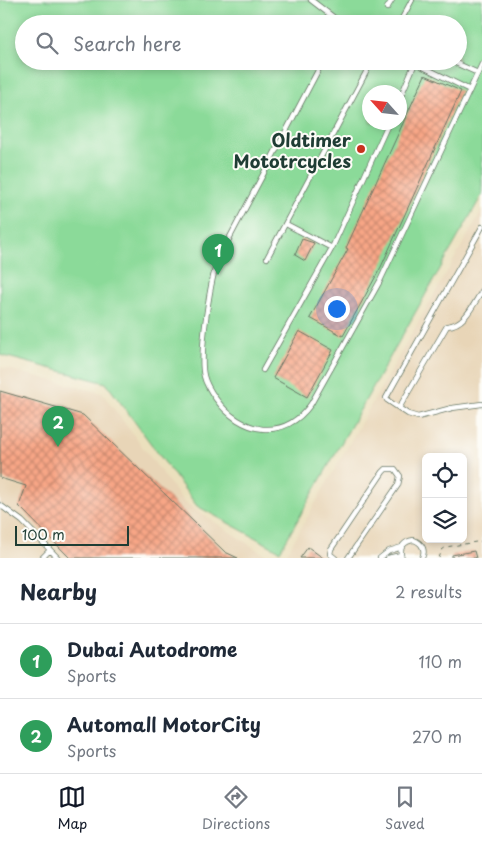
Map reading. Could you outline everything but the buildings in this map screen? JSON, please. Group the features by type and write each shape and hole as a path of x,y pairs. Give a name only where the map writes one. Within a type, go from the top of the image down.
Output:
{"lane":[{"path":"311,0 331,15"},
{"path":"387,8 392,0"},
{"path":"403,15 412,0"},
{"path":"318,70 216,263 213,275 202,354 204,376 208,386 225,411 234,419 255,428 266,430 285,426 300,417 311,404 380,281 482,64"},
{"path":"467,68 478,73"},
{"path":"267,258 367,70"},
{"path":"405,85 410,70"},
{"path":"428,70 470,90"},
{"path":"263,370 332,248 384,130"},
{"path":"286,224 332,248"},
{"path":"482,227 386,398 408,414 418,417 452,408 482,404"},
{"path":"399,408 447,326 456,324 464,319 482,291"},
{"path":"335,558 330,554 331,548 383,472 386,469 395,469 400,476 398,485 348,558"},
{"path":"0,506 14,514 58,558"},
{"path":"380,558 402,547 409,541 418,542 424,550 422,558"},
{"path":"388,558 401,556 402,547"},
{"path":"42,558 50,550"}],"path":[{"path":"438,558 446,547 482,541"}],"shaded area":[{"path":"482,210 482,558 284,558"},
{"path":"0,367 102,393 184,502 270,558 0,558"}],"green space":[{"path":"0,0 482,0 482,195 280,551 197,506 106,383 0,355"}],"place":[{"name":"Oldtimer Mototrcycles","path":"361,149"},
{"name":"Dubai Autodrome","path":"218,275"},
{"name":"Automall MotorCity","path":"58,447"}]}
